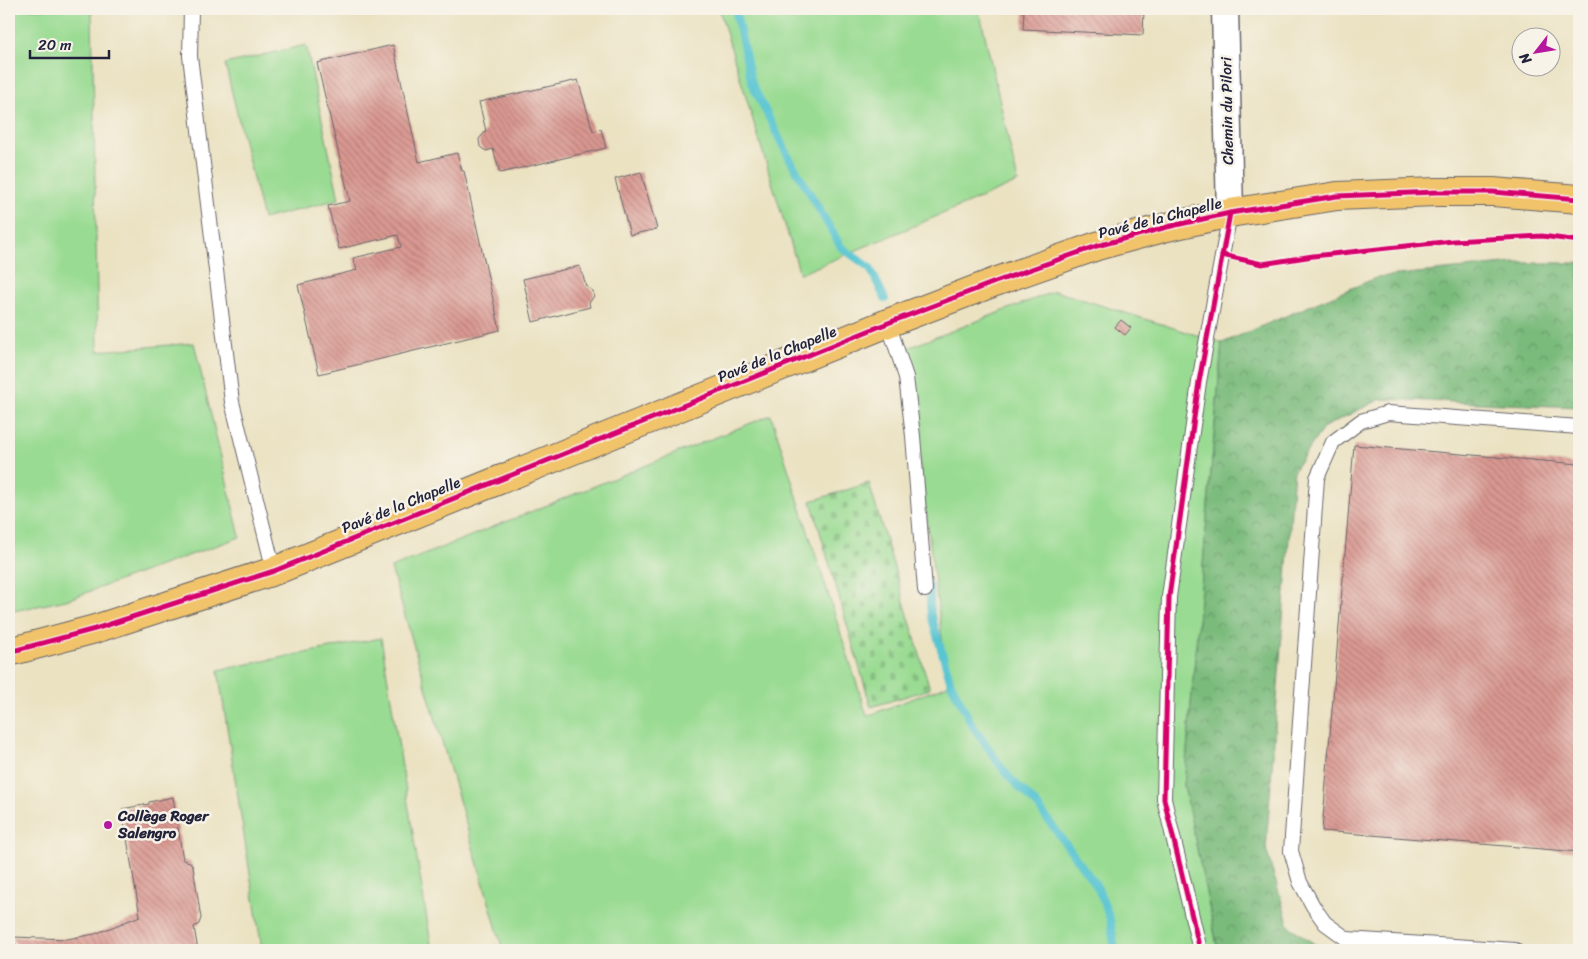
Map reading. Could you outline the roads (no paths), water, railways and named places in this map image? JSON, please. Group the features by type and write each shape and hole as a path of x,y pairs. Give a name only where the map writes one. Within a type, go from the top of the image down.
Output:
{"main road":[{"name":"Pavé de la Chapelle","path":"9,652 113,624 274,571 888,323 994,282 1096,246 1230,213 1337,196 1382,193 1493,192 1579,199"}],"street":[{"name":"Chemin du Pilori","path":"1225,9 1230,213"}],"lane":[{"path":"191,9 190,56 232,402 274,571"},
{"path":"1200,950 1164,799 1169,597 1199,382 1230,213"},
{"path":"888,323 906,377 913,436 925,590"},
{"path":"1515,950 1347,938 1325,923 1300,882 1291,852 1317,478 1333,442 1361,421 1388,413 1579,427"}],"waterway":[{"path":"735,9 752,84 787,154 841,247 870,268 885,299"},
{"path":"929,586 931,615 951,683 972,725 1007,775 1037,805 1098,888 1110,919 1115,950"}],"place":[{"name":"Collège Roger Salengro","path":"108,825"}]}
